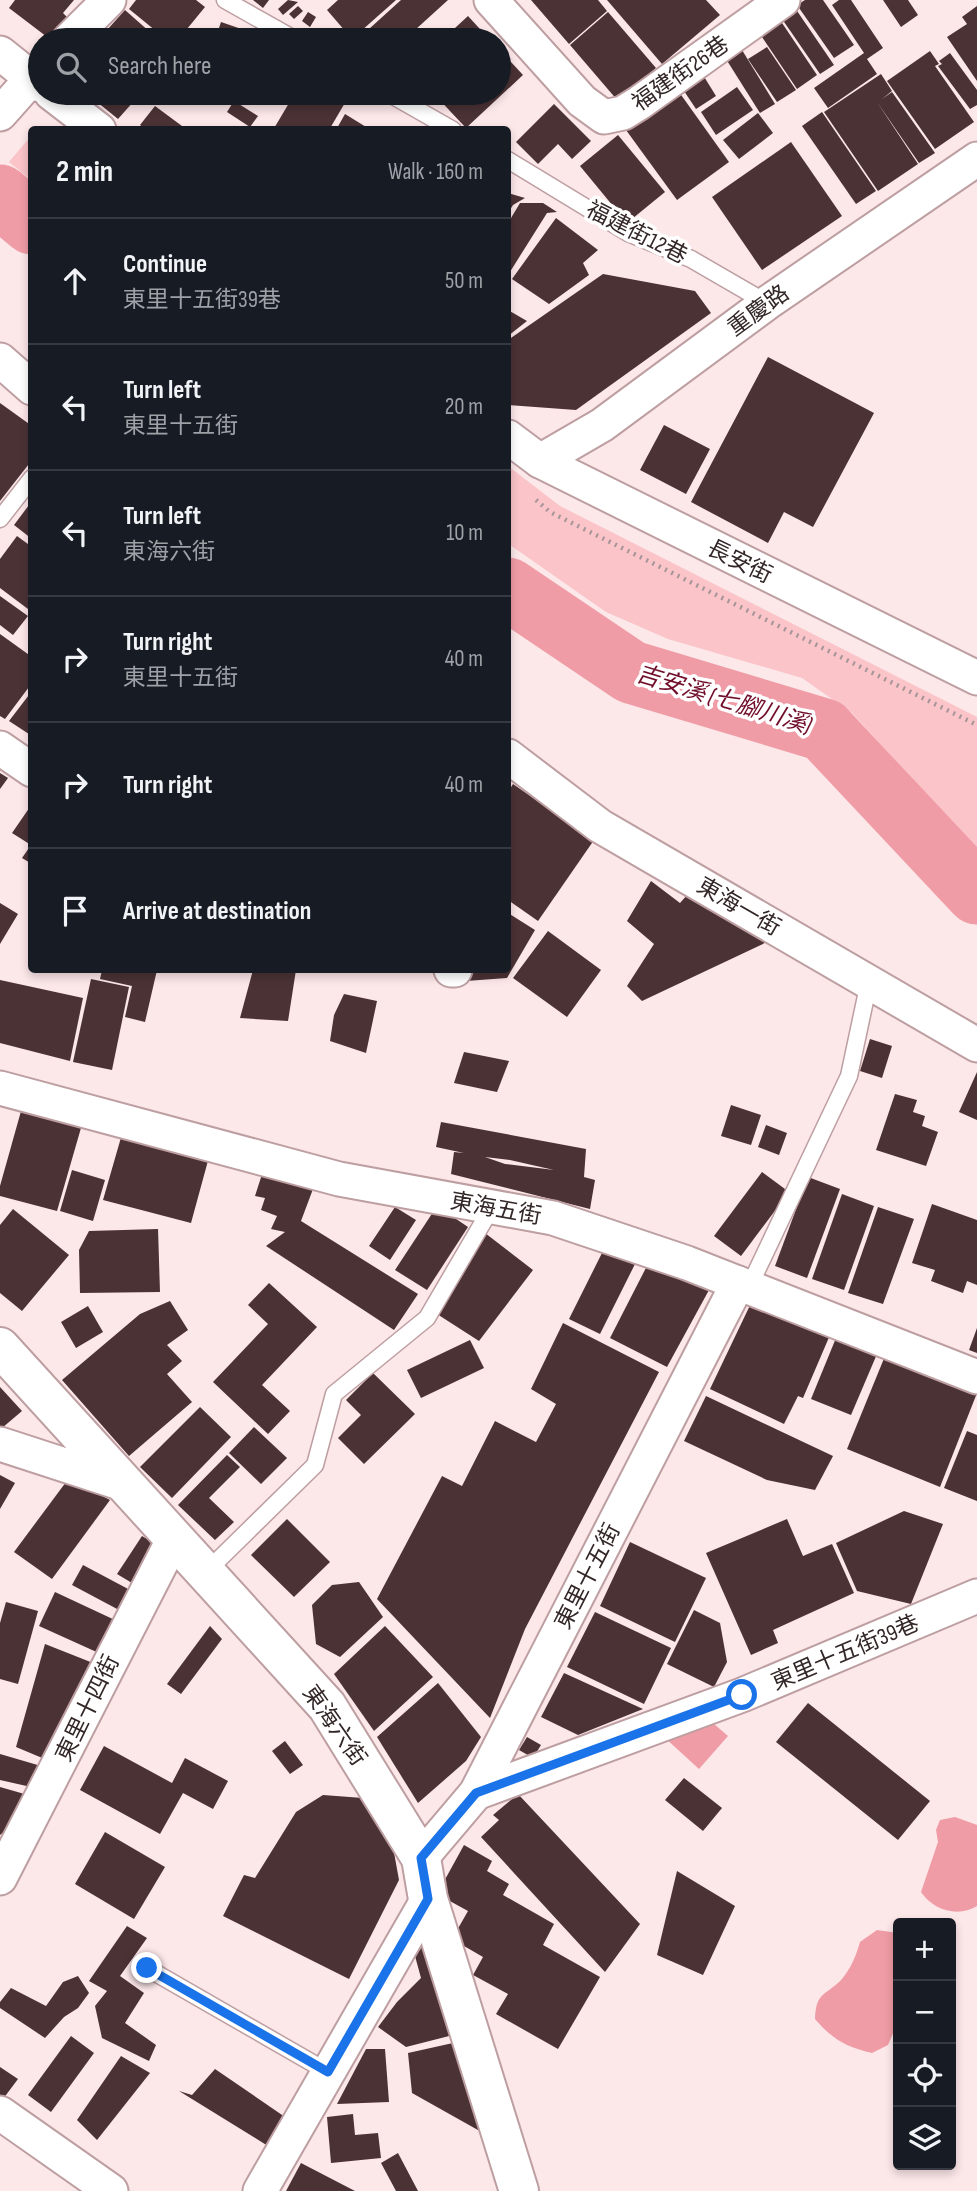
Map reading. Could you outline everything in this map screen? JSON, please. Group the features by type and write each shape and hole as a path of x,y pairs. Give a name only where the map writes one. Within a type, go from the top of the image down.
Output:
{"street":[{"path":"81,28 109,0"},
{"name":"福建街26巷","path":"491,0 582,101 604,117 623,113 639,103 783,0"},
{"path":"0,53 28,72"},
{"path":"0,114 28,91"},
{"path":"69,105 94,126"},
{"name":"重慶路","path":"540,461 602,425 767,303 977,159"},
{"path":"0,360 28,384"},
{"name":"長安街","path":"511,439 540,461 977,678"},
{"path":"0,748 28,767"},
{"name":"東海一街","path":"511,758 600,825 977,1045"},
{"name":"東海五街","path":"0,1088 339,1179 553,1218 743,1285 977,1377"},
{"name":"東里十五街","path":"421,1858 476,1793 743,1285"},
{"name":"東海六街","path":"0,1347 120,1483 206,1572 327,1706 421,1858 428,1899 519,2191"},
{"path":"0,1444 120,1483"},
{"name":"東里十四街","path":"0,1878 174,1538"},
{"name":"東里十五街39巷","path":"476,1793 742,1695 977,1596"},
{"path":"260,2191 428,1899"},
{"path":"0,2113 111,2191"}],"lane":[{"path":"225,0 275,28"},
{"path":"409,105 446,126"},
{"name":"福建街12巷","path":"511,162 628,233 691,259 767,303"},
{"path":"0,519 28,483"},
{"path":"743,1285 849,1076 869,982"},
{"path":"206,1572 315,1465 334,1394 427,1318 492,1207"},
{"path":"147,1968 328,2072"}],"path":[{"path":"529,495 550,512 977,725"}],"shaded area":[{"path":"28,140 28,178 9,162"},
{"path":"511,468 560,506 977,717 977,849 852,713 802,678 668,639 606,612 511,546"},
{"path":"707,1718 728,1736 699,1769 664,1737"},
{"path":"955,1817 977,1825 977,1906 970,1910 954,1912 939,1908 921,1892 938,1842 936,1830 940,1820"},
{"path":"877,1930 893,1932 893,2034 888,2045 872,2053 840,2041 815,2019 817,2003 845,1975 860,1942"}],"building":[{"path":"15,0 74,0 63,13 69,19 61,28 35,28 9,8"},
{"path":"136,0 196,0 205,7 188,28 152,28 129,9"},
{"path":"253,0 269,0 263,8"},
{"path":"288,0 298,2 283,15 278,9"},
{"path":"338,0 396,0 364,28 343,28 327,10"},
{"path":"401,0 448,0 417,28 370,28"},
{"path":"531,0 598,0 607,11 569,44"},
{"path":"607,0 706,0 720,15 662,64"},
{"path":"805,0 823,0 854,45 834,58 797,5"},
{"path":"839,0 851,0 883,48 867,59 877,74 828,108 814,88 864,53 832,5"},
{"path":"883,0 908,0 918,15 901,27"},
{"path":"298,6 303,11 294,19 289,14"},
{"path":"977,6 977,81 947,37 967,24 962,17"},
{"path":"795,8 834,65 820,74 780,16"},
{"path":"125,10 145,28 109,28"},
{"path":"308,12 316,17 310,27 302,21"},
{"path":"608,12 656,68 618,101 570,45"},
{"path":"468,16 479,28 455,28"},
{"path":"778,17 817,75 797,89 758,31"},
{"path":"221,22 238,28 219,28"},
{"path":"767,47 796,90 777,102 748,59"},
{"path":"742,50 775,104 760,113 726,59"},
{"path":"930,51 939,64 935,66 974,122 935,149 887,81"},
{"path":"950,53 977,90 977,105 970,109 938,66 942,64 939,61"},
{"path":"511,62 523,75 511,86"},
{"path":"881,74 892,91 882,99 892,92 935,153 919,163 877,102 918,164 878,191 824,112"},
{"path":"703,75 716,96 696,109 682,88"},
{"path":"737,87 753,110 716,135 701,112"},
{"path":"679,92 729,162 677,200 626,130"},
{"path":"554,104 591,141 572,159 558,144 538,164 516,142"},
{"path":"101,105 130,105 118,119"},
{"path":"231,105 240,105 258,116 248,126 227,112"},
{"path":"288,105 344,105 331,126 275,126"},
{"path":"444,105 491,105 468,126 464,126"},
{"path":"155,106 182,126 141,126"},
{"path":"822,112 876,191 856,204 802,126"},
{"path":"758,113 773,133 739,159 723,140"},
{"path":"345,114 364,126 338,126"},
{"path":"618,135 665,192 627,223 580,166"},
{"path":"791,142 842,216 762,270 712,197"},
{"path":"511,194 525,198 511,208"},
{"path":"520,203 543,203 557,212 547,213 511,270 511,218"},
{"path":"556,218 598,250 583,263 589,275 549,304 512,279"},
{"path":"603,274 695,291 711,313 576,410 511,405 511,338"},
{"path":"511,312 527,321 511,334"},
{"path":"768,357 874,413 813,527 784,512 768,543 691,502"},
{"path":"0,403 28,423 28,465 0,501"},
{"path":"664,425 710,449 686,494 640,470"},
{"path":"28,506 28,536 14,525"},
{"path":"17,536 28,544 28,609 0,588 0,559"},
{"path":"0,596 28,616 13,635 0,625"},
{"path":"0,634 28,654 28,688 5,719 0,716"},
{"path":"28,696 28,733 9,721"},
{"path":"0,773 8,778 0,789"},
{"path":"513,784 594,840 538,921 511,902"},
{"path":"28,810 28,843 12,833"},
{"path":"28,849 28,862 22,858"},
{"path":"651,881 680,903 688,894 767,942 642,1001 627,986 654,944 627,921"},
{"path":"0,903 18,914 0,944"},
{"path":"511,915 535,930 511,971"},
{"path":"548,931 601,970 567,1017 513,978"},
{"path":"101,973 156,973 145,1022 125,1017 132,986 100,979"},
{"path":"252,973 296,973 288,1021 240,1018"},
{"path":"472,973 510,973 507,978 466,981"},
{"path":"91,979 129,987 112,1070 73,1062"},
{"path":"0,980 83,998 70,1061 0,1043"},
{"path":"344,994 377,1001 366,1053 330,1041 334,1015"},
{"path":"870,1039 892,1046 882,1078 860,1071"},
{"path":"464,1052 509,1061 497,1092 454,1083"},
{"path":"977,1072 977,1120 959,1112"},
{"path":"895,1094 917,1100 913,1112 925,1116 922,1126 938,1132 926,1166 876,1150"},
{"path":"23,1104 83,1121 57,1211 0,1196 0,1186"},
{"path":"731,1105 761,1115 751,1145 721,1136"},
{"path":"441,1122 586,1149 584,1177 595,1180 590,1209 451,1174 454,1152 464,1153 436,1147","holes":["485,1157 554,1170 505,1164"]},
{"path":"766,1125 787,1133 779,1155 758,1147"},
{"path":"122,1134 209,1157 191,1223 103,1200"},
{"path":"264,1168 316,1181 301,1221 418,1294 394,1330 266,1246 285,1232 271,1229 277,1216 261,1210 265,1198 255,1196"},
{"path":"72,1170 105,1180 93,1221 60,1211"},
{"path":"762,1172 789,1192 741,1256 714,1236"},
{"path":"808,1177 840,1189 807,1278 775,1266"},
{"path":"842,1194 874,1206 844,1290 812,1279"},
{"path":"932,1204 977,1220 977,1285 967,1281 963,1293 931,1281 935,1270 912,1263"},
{"path":"437,1206 468,1227 427,1290 395,1270"},
{"path":"395,1207 416,1220 390,1260 369,1246"},
{"path":"878,1207 914,1219 883,1304 848,1293"},
{"path":"13,1209 69,1255 22,1311 0,1293 0,1225"},
{"path":"158,1229 160,1292 80,1293 79,1250 89,1231"},
{"path":"485,1233 533,1270 479,1341 437,1314"},
{"path":"607,1243 638,1258 600,1334 569,1319"},
{"path":"650,1260 709,1290 667,1367 610,1338"},
{"path":"269,1283 317,1327 262,1385 290,1411 268,1434 213,1382 268,1324 248,1305"},
{"path":"753,1299 830,1335 803,1398 798,1396 784,1424 710,1389"},
{"path":"170,1301 188,1330 167,1345 182,1361 167,1374 192,1402 129,1456 62,1380 140,1314"},
{"path":"88,1306 103,1332 76,1348 61,1322"},
{"path":"563,1323 659,1372 525,1629 490,1718 377,1599 442,1476 462,1486 495,1421 536,1442 556,1404 531,1389"},
{"path":"977,1328 977,1353 969,1350"},
{"path":"836,1338 877,1354 851,1415 811,1399"},
{"path":"470,1340 484,1368 421,1398 407,1370"},
{"path":"885,1356 977,1393 940,1487 847,1449"},
{"path":"373,1373 415,1414 364,1464 338,1438 361,1415 346,1400"},
{"path":"0,1387 22,1411 2,1428 0,1428"},
{"path":"706,1396 833,1456 815,1490 767,1480 684,1441"},
{"path":"200,1407 231,1437 172,1498 140,1467"},
{"path":"254,1427 287,1458 261,1484 229,1453"},
{"path":"967,1431 977,1435 977,1501 944,1488"},
{"path":"227,1455 240,1467 209,1498 234,1522 215,1540 178,1505"},
{"path":"0,1475 15,1483 0,1509"},
{"path":"69,1478 110,1500 52,1579 14,1552"},
{"path":"904,1511 943,1524 911,1604 857,1591 836,1543"},
{"path":"287,1519 330,1562 294,1597 251,1555"},
{"path":"787,1519 803,1556 832,1544 854,1593 773,1630 778,1643 751,1655 706,1553"},
{"path":"142,1536 157,1545 132,1583 117,1574"},
{"path":"630,1542 706,1578 675,1642 600,1606"},
{"path":"83,1565 130,1590 119,1610 72,1585"},
{"path":"359,1582 383,1617 340,1657 316,1644 312,1605 332,1585"},
{"path":"55,1592 117,1621 101,1654 39,1626"},
{"path":"6,1602 38,1611 18,1684 0,1679 0,1623"},
{"path":"694,1610 720,1623 727,1662 714,1687 667,1664"},
{"path":"595,1612 671,1648 644,1704 567,1667"},
{"path":"210,1626 222,1639 181,1694 167,1684"},
{"path":"385,1626 433,1677 374,1731 334,1674"},
{"path":"45,1644 93,1663 47,1760 16,1747"},
{"path":"564,1673 643,1709 578,1735 541,1717"},
{"path":"438,1683 481,1737 466,1761 418,1803 377,1737"},
{"path":"808,1703 930,1801 898,1840 776,1742"},
{"path":"527,1737 541,1745 533,1758 519,1750"},
{"path":"285,1741 303,1765 290,1774 272,1751"},
{"path":"104,1746 172,1783 185,1758 228,1781 213,1809 183,1793 160,1834 80,1790"},
{"path":"0,1754 41,1766 31,1787 0,1780"},
{"path":"684,1778 722,1808 703,1831 665,1800"},
{"path":"0,1787 28,1795 15,1823 0,1835"},
{"path":"518,1794 640,1924 605,1972 481,1837 499,1820 493,1815"},
{"path":"323,1795 363,1798 389,1825 399,1880 349,1979 223,1916 244,1875 255,1878 296,1812"},
{"path":"105,1832 165,1867 134,1919 75,1884"},
{"path":"464,1845 492,1861 487,1871 509,1884 503,1895 554,1924 543,1945 600,1977 558,2049 496,2014 508,1994 473,1975 483,1957 452,1939 468,1911 437,1894"},
{"path":"677,1871 735,1906 703,1975 657,1955"},
{"path":"127,1926 147,1938 120,1976 144,1993 125,2023 156,2045 149,2061 102,2038 95,2006 107,1991 89,1981"},
{"path":"429,1938 457,2034 406,2047 378,2027 397,2002 421,1978 415,1956"},
{"path":"78,1976 89,1993 78,2008 64,2017 45,2038 0,2008 0,2002 11,1988 46,2006 63,1982"},
{"path":"71,2036 94,2053 51,2112 28,2095"},
{"path":"462,2041 485,2134 412,2093 408,2053"},
{"path":"366,2049 385,2049 389,2102 337,2104"},
{"path":"121,2056 150,2073 97,2140 77,2120"},
{"path":"0,2067 18,2079 3,2099 0,2097"},
{"path":"215,2069 285,2117 268,2146 179,2091 192,2095"},
{"path":"353,2114 355,2135 378,2133 381,2158 331,2163 327,2117"},
{"path":"398,2153 418,2191 396,2191 381,2163"},
{"path":"301,2163 355,2191 286,2191"}],"waterway":[{"name":"吉安溪 (七腳川溪)","path":"0,196 28,220"},
{"name":"吉安溪 (七腳川溪)","path":"511,591 631,672 824,730 977,893"}],"route":[{"path":"147,1968 328,2072 428,1899 421,1858 476,1793 742,1695"}]}
